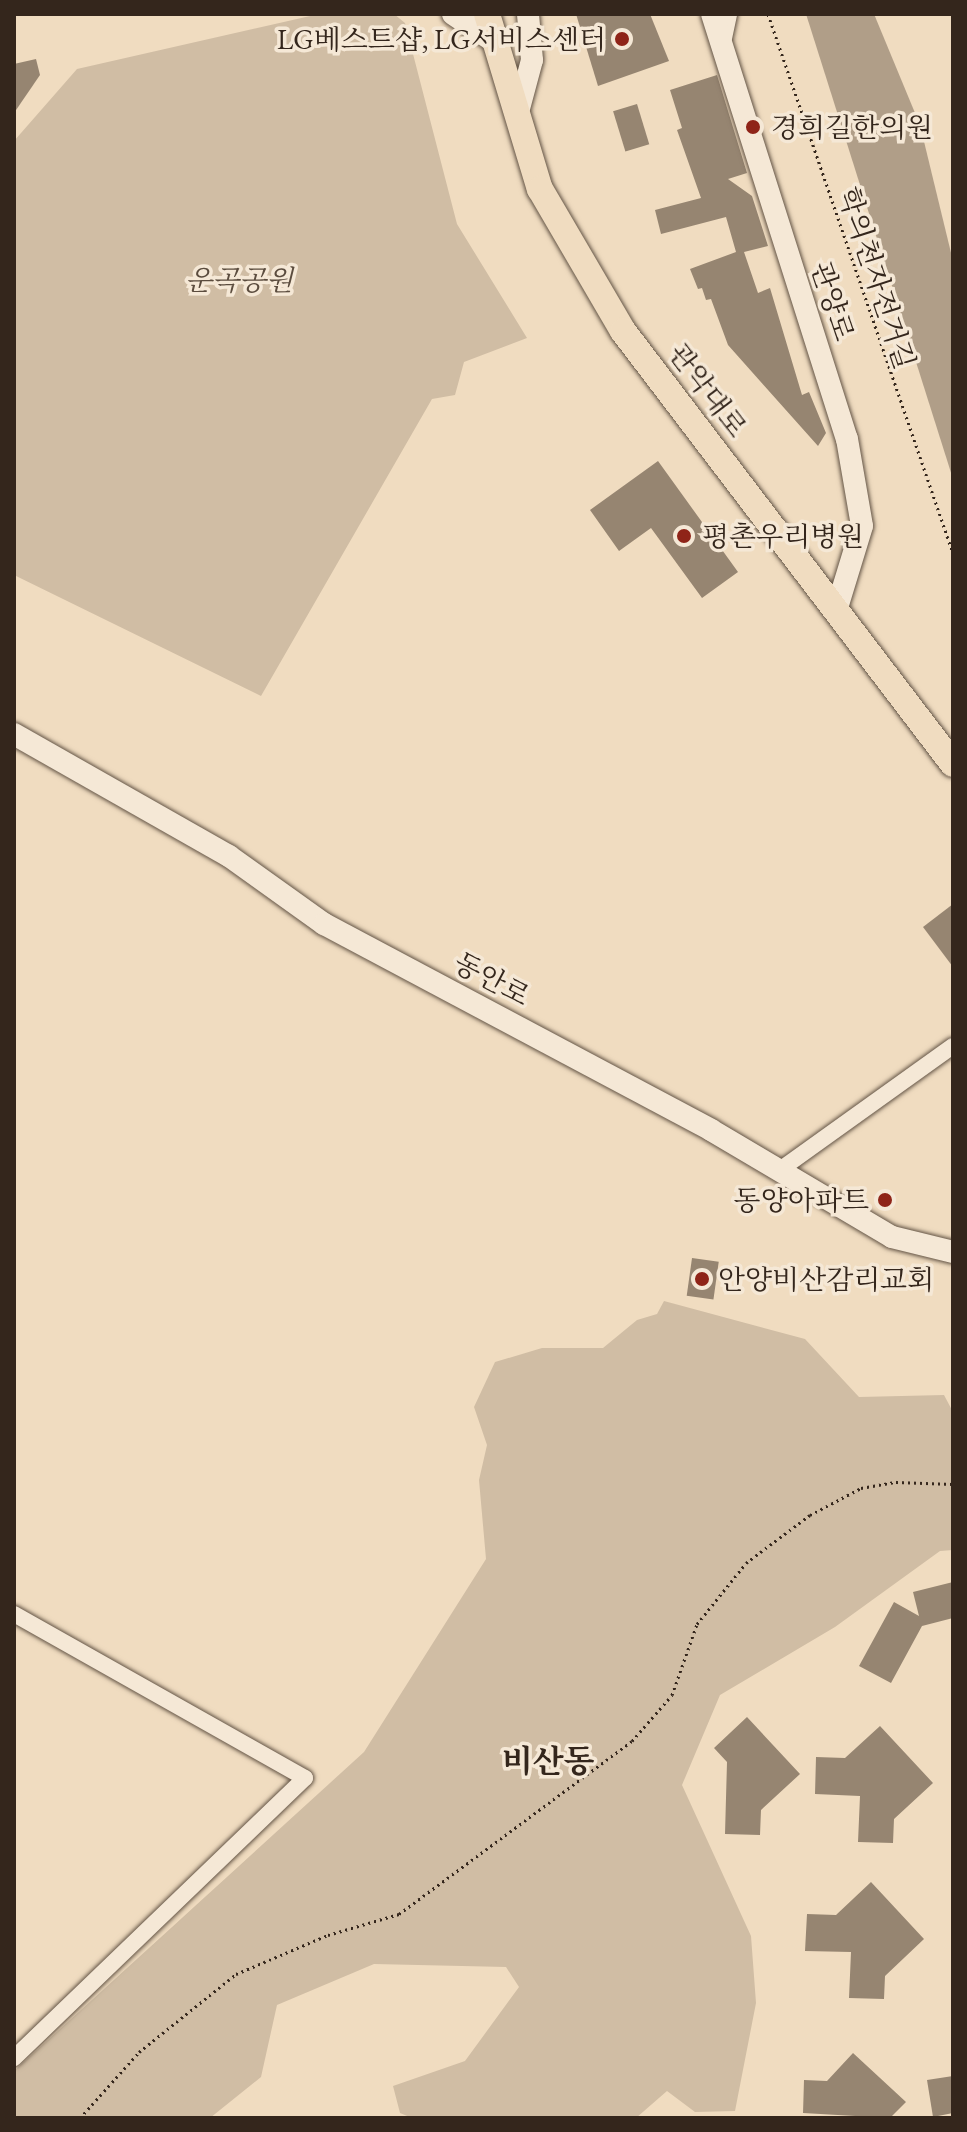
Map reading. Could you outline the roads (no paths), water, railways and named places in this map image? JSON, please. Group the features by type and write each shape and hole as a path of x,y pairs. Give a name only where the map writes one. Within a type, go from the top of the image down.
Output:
{"main road":[{"name":"관악대로","path":"487,14 540,189 623,331 953,764"}],"street":[{"path":"453,14 495,42"},
{"path":"517,116 532,60 528,14"},
{"name":"관양로","path":"712,14 847,439 862,526 837,608"},
{"path":"722,48 729,14"},
{"name":"동안로","path":"14,734 229,856 324,924 781,1169 892,1237 953,1252"},
{"path":"781,1169 953,1046"},
{"path":"14,1614 305,1778 14,2058"}],"place":[{"name":"LG베스트샵, LG서비스센터","path":"622,39"},
{"name":"경희길한의원","path":"753,127"},
{"name":"평촌우리병원","path":"684,536"},
{"name":"동양아파트","path":"885,1200"},
{"name":"안양비산감리교회","path":"702,1279"}],"district":[{"name":"비산동","path":"548,1761"}],"park label":[{"name":"운곡공원","path":"239,280"}]}
